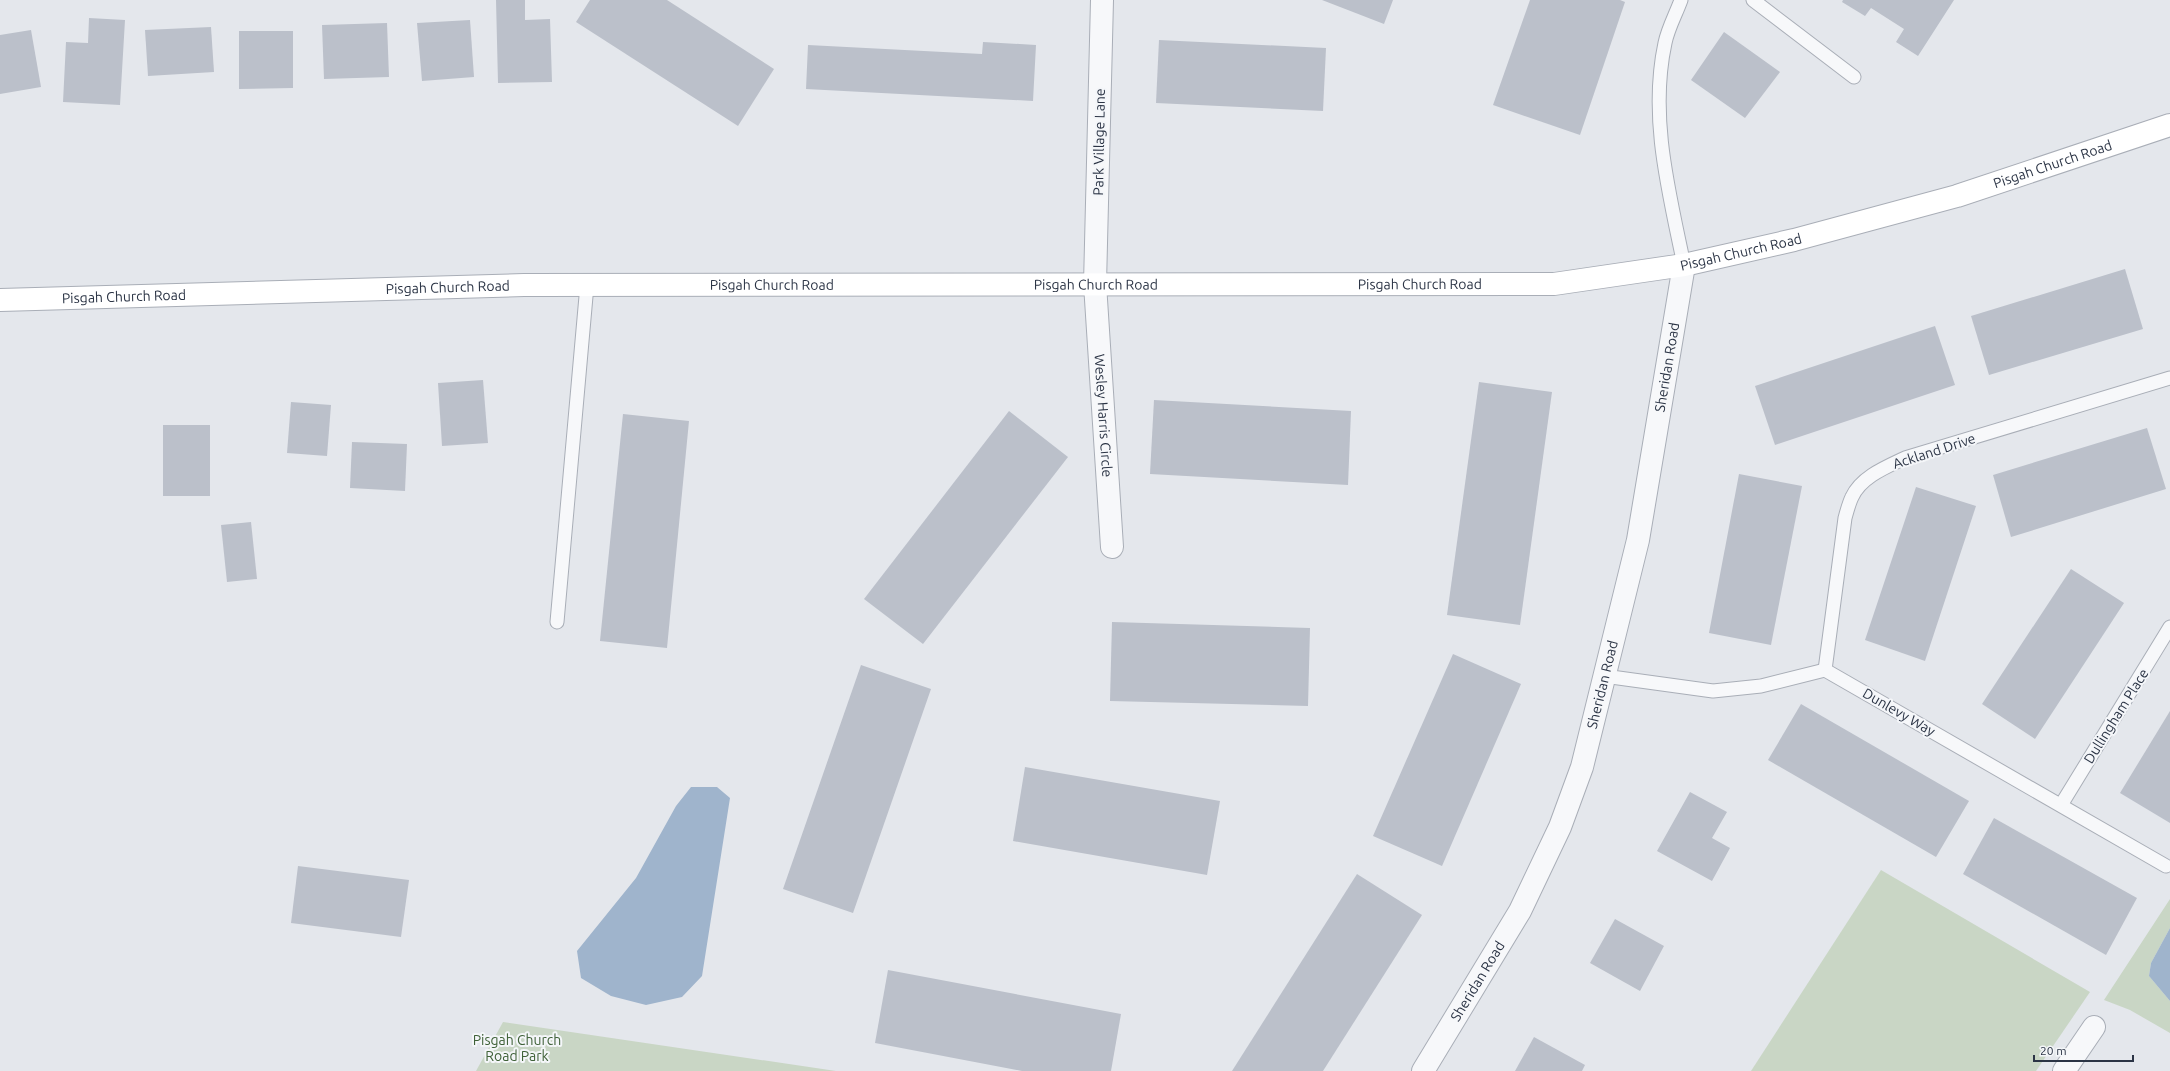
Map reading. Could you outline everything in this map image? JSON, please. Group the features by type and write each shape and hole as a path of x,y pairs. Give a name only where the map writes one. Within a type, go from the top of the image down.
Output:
{"main road":[{"name":"Pisgah Church Road","path":"0,300 587,285 1554,284 1684,265 1794,240 1957,196 2170,125"}],"street":[{"name":"Park Village Lane","path":"1095,284 1102,0"},
{"name":"Sheridan Road","path":"1423,1071 1520,911 1560,827 1582,767 1638,540 1684,265"},
{"name":"Wesley Harris Circle","path":"1095,284 1112,547"},
{"path":"2064,1071 2094,1026"}],"lane":[{"path":"1681,0 1665,42 1658,98 1665,173 1684,265"},
{"path":"1753,0 1854,78"},
{"path":"557,622 587,285"},
{"name":"Ackland Drive","path":"1825,670 1845,518 1852,496 1865,481 1883,468 1905,458 2170,378"},
{"name":"Dullingham Place","path":"2062,805 2170,627"},
{"path":"1604,676 1713,691 1761,686 1825,670"},
{"name":"Dunlevy Way","path":"1825,670 2166,866"}],"green space":[{"path":"1881,870 2090,992 2036,1071 1751,1071"},
{"path":"2170,899 2170,928 2151,963 2149,976 2170,1001 2170,1033 2130,1010 2104,1000"},
{"name":"Pisgah Church Road Park","path":"503,1022 836,1071 476,1071"}],"water":[{"path":"691,787 717,787 730,798 702,976 682,997 646,1005 611,996 581,978 577,951 636,878 676,806"},
{"path":"2170,928 2170,1001 2149,976 2151,963"}],"building":[{"path":"496,0 525,0 525,20 550,19 552,82 498,83"},
{"path":"590,0 667,0 774,69 738,126 576,22"},
{"path":"1322,0 1393,0 1384,24"},
{"path":"1530,0 1620,0 1625,2 1580,135 1493,105"},
{"path":"1843,0 1954,0 1918,56 1896,42 1904,29 1871,8 1865,16 1842,2"},
{"path":"89,18 125,20 120,105 63,102 66,42 88,43"},
{"path":"470,20 474,77 422,81 417,23"},
{"path":"387,23 389,77 324,79 322,25"},
{"path":"211,27 214,72 148,76 145,30"},
{"path":"31,30 41,87 0,94 0,35"},
{"path":"239,31 293,31 293,88 239,89"},
{"path":"1724,32 1780,72 1745,118 1691,80"},
{"path":"1159,40 1326,48 1323,111 1156,103"},
{"path":"983,42 1036,45 1033,101 806,89 808,45 982,54"},
{"path":"2125,269 2143,329 1989,375 1971,316"},
{"path":"1935,326 1955,385 1775,445 1755,386"},
{"path":"483,380 488,443 442,446 438,383"},
{"path":"1479,382 1552,392 1520,625 1447,615"},
{"path":"1154,400 1351,411 1348,485 1150,474"},
{"path":"291,402 331,405 327,456 287,453"},
{"path":"1009,411 1068,457 923,644 864,599"},
{"path":"623,414 689,421 667,648 600,641"},
{"path":"163,425 210,425 210,496 163,496"},
{"path":"2147,428 2166,489 2011,537 1993,475"},
{"path":"352,442 407,444 405,491 350,488"},
{"path":"1739,474 1802,486 1771,645 1709,633"},
{"path":"1916,487 1976,506 1925,661 1865,640"},
{"path":"251,522 257,579 227,582 221,525"},
{"path":"2071,569 2124,603 2035,739 1982,704"},
{"path":"1112,622 1310,628 1308,706 1110,701"},
{"path":"1453,654 1521,684 1442,866 1373,836"},
{"path":"861,665 931,689 853,913 783,889"},
{"path":"1801,704 1969,801 1936,857 1768,760"},
{"path":"2170,711 2170,823 2120,793"},
{"path":"1025,767 1220,801 1207,875 1013,841"},
{"path":"1690,792 1727,812 1712,838 1730,848 1712,881 1657,851"},
{"path":"1994,818 2137,898 2106,955 1963,874"},
{"path":"298,866 409,880 401,937 291,923"},
{"path":"1357,874 1422,915 1323,1071 1232,1071"},
{"path":"1615,919 1664,946 1640,991 1590,963"},
{"path":"888,970 1121,1014 1111,1071 1022,1071 875,1043"},
{"path":"1534,1037 1585,1065 1582,1071 1515,1071"}]}
